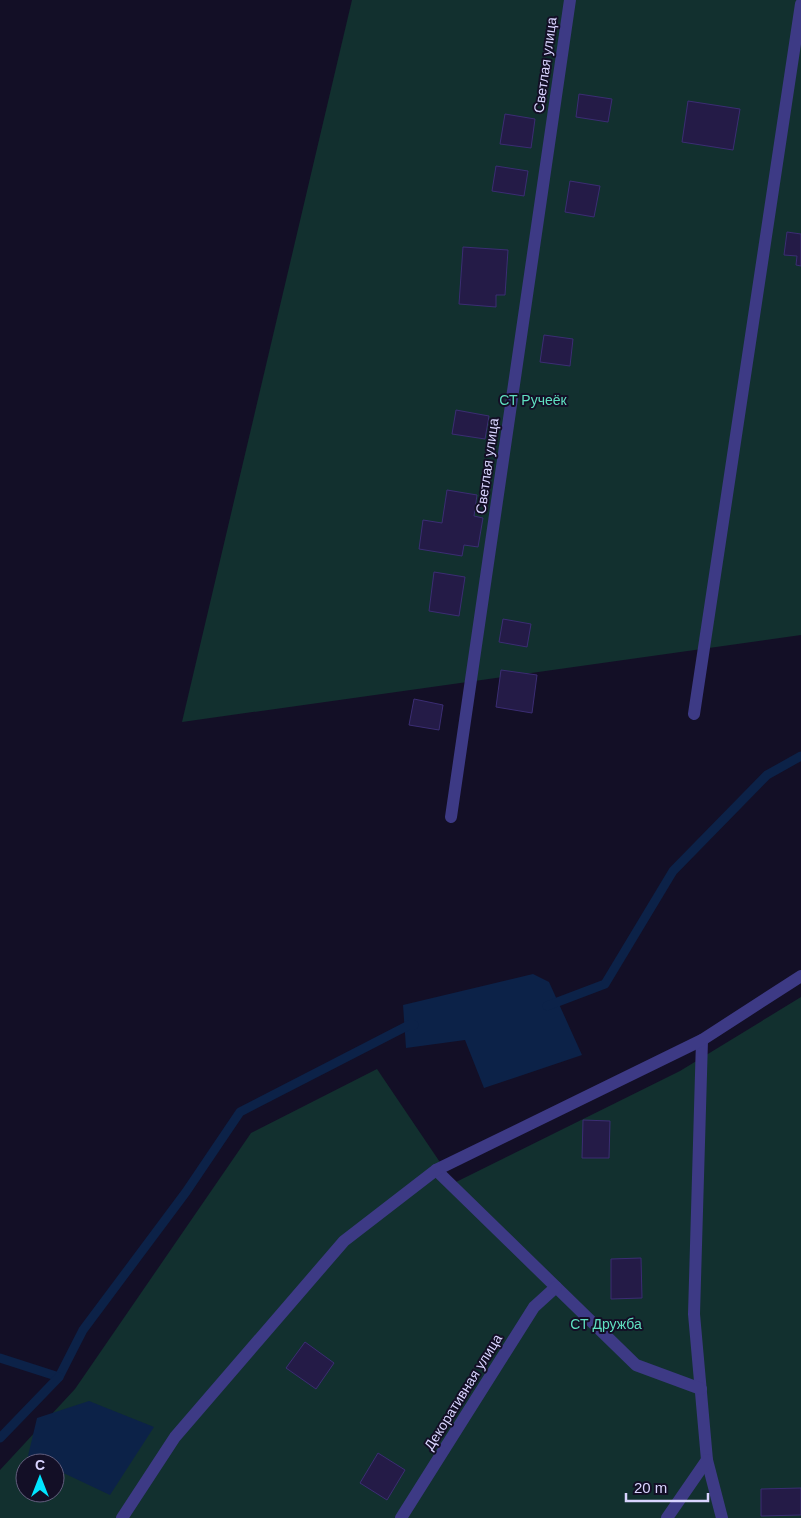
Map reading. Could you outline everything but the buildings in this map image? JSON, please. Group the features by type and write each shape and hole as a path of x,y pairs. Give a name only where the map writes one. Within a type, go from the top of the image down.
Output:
{"street":[{"name":"Светлая улица","path":"451,817 570,0"},
{"path":"694,714 801,4"},
{"path":"122,1518 175,1437 344,1241 436,1170 702,1040 801,976"},
{"path":"702,1040 694,1314 708,1460 722,1518"},
{"path":"436,1170 636,1365 701,1389"},
{"name":"Декоративная улица","path":"401,1518 534,1307 556,1287"},
{"path":"667,1518 708,1460"}],"green space":[{"name":"СТ Ручеёк","path":"352,0 801,0 801,635 182,722"},
{"name":"СТ Дружба","path":"801,997 801,1518 0,1518 0,1470 15,1454 15,1503 65,1503 65,1453 16,1453 75,1389 251,1133 377,1069 454,1183 680,1071"}],"water":[{"path":"533,974 549,982 582,1055 484,1088 465,1040 406,1048 403,1005"},
{"path":"89,1401 154,1427 110,1495 65,1474 65,1453 29,1453 37,1418"}],"waterway":[{"path":"547,1006 605,984 673,871 767,775 801,756"},
{"path":"0,1358 59,1377 83,1330 186,1192 240,1112 409,1025 414,1025"},
{"path":"0,1438 59,1377"}]}
